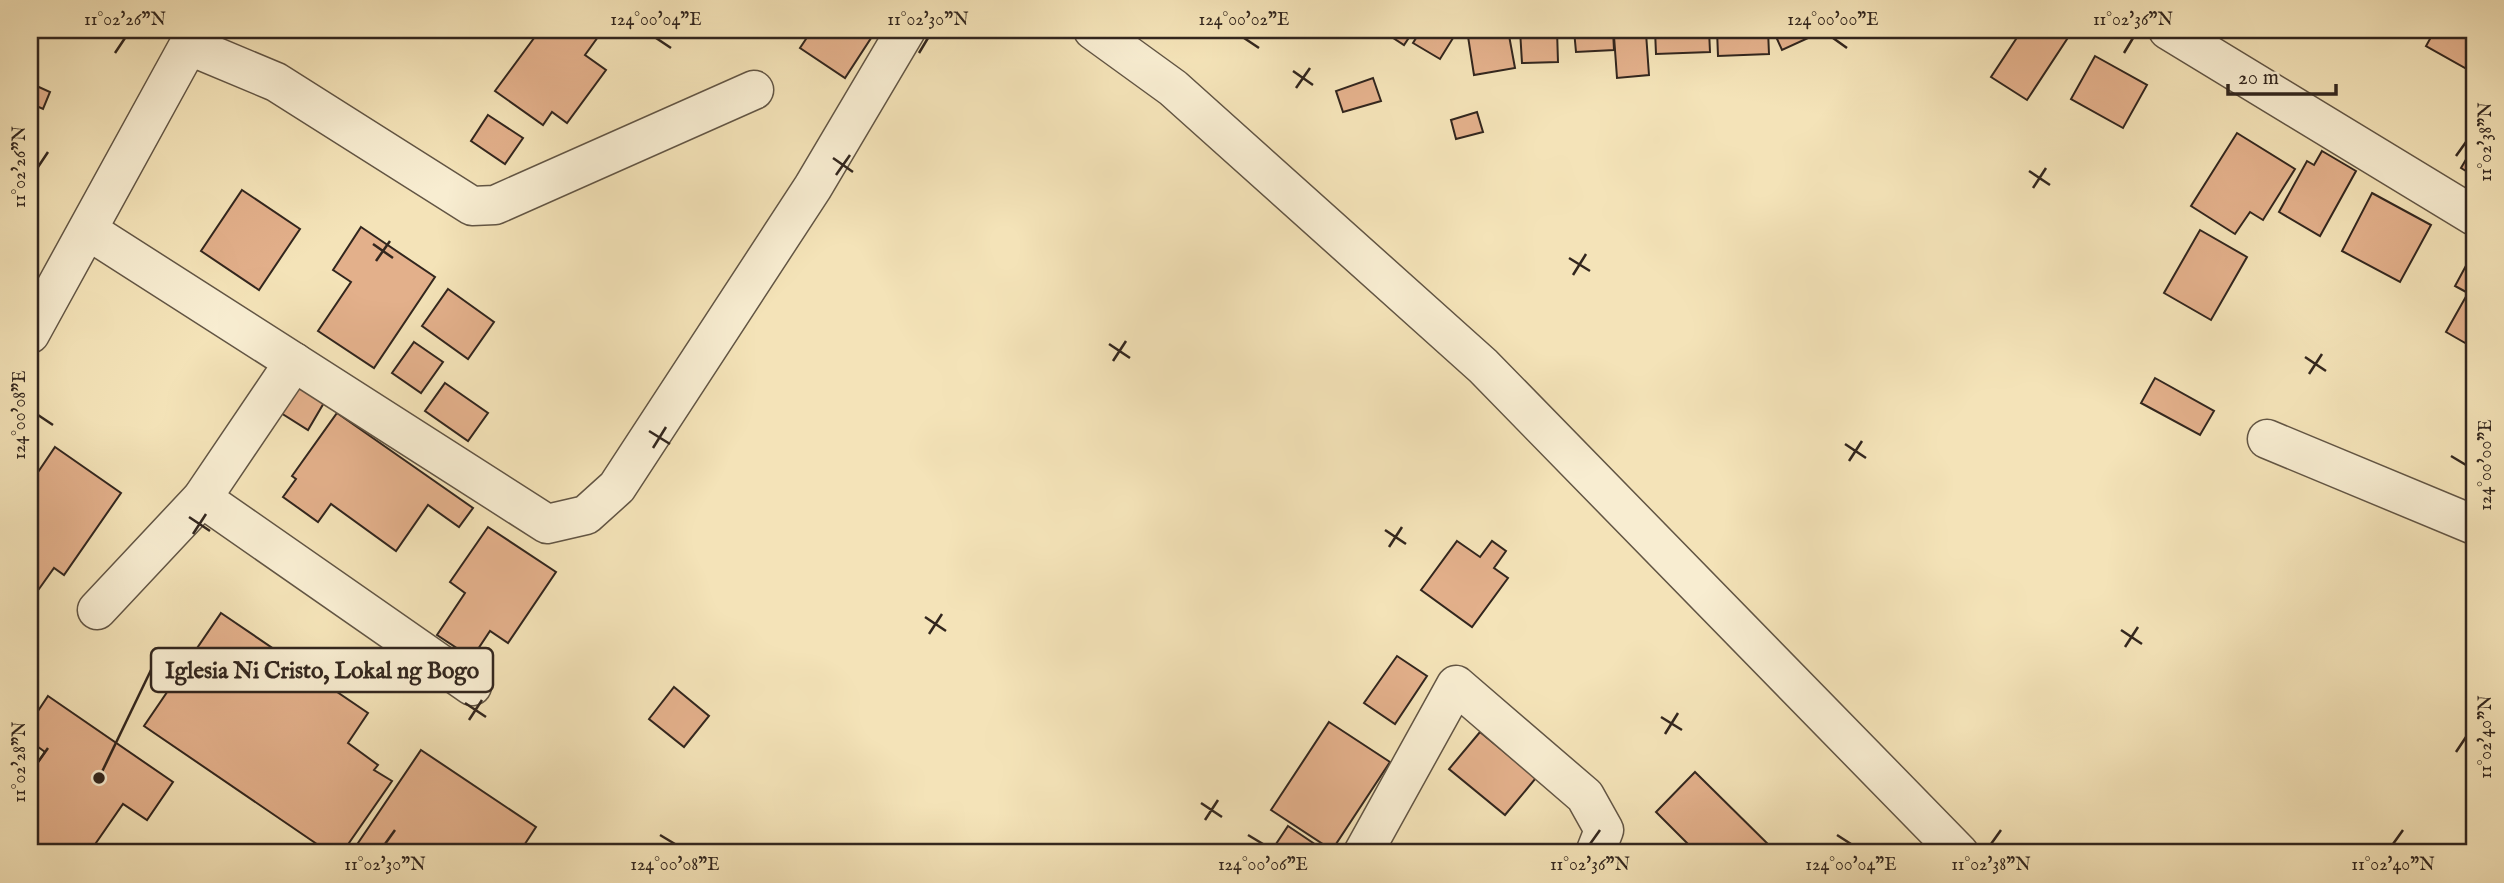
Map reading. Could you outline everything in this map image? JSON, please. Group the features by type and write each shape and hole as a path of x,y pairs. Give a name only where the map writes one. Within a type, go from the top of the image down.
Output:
{"street":[{"path":"89,230 547,524 586,515 617,487 813,187 906,30"},
{"path":"1093,30 1173,88 1483,366 1959,853"},
{"path":"2168,30 2474,216"},
{"path":"30,334 194,38 276,82 472,206 495,205 754,90"},
{"path":"97,610 202,499 294,362"},
{"path":"2267,439 2474,526"},
{"path":"202,499 472,686"},
{"path":"1363,853 1456,685 1585,796 1604,830 1595,853"}],"building":[{"path":"540,30 603,30 585,55 606,70 567,123 552,112 543,125 495,91"},
{"path":"812,30 875,32 845,78 800,48"},
{"path":"1381,30 1414,30 1404,45"},
{"path":"1421,30 1458,30 1440,59 1413,43"},
{"path":"1467,30 1508,30 1515,68 1474,75"},
{"path":"1520,30 1557,30 1558,62 1522,63"},
{"path":"1574,30 1613,30 1614,50 1576,52"},
{"path":"1655,30 1709,30 1710,52 1656,54"},
{"path":"1717,30 1768,30 1769,54 1718,56"},
{"path":"1773,30 1817,30 1819,33 1782,50"},
{"path":"2022,30 2073,30 2027,100 1991,77"},
{"path":"2435,30 2474,30 2474,73 2426,46"},
{"path":"1646,33 1649,75 1617,78 1614,36"},
{"path":"2095,56 2147,85 2123,128 2071,99"},
{"path":"1373,78 1381,101 1343,112 1336,91"},
{"path":"30,83 50,92 43,109 30,103"},
{"path":"1477,112 1483,132 1456,139 1451,120"},
{"path":"488,115 523,138 505,164 471,141"},
{"path":"2237,133 2295,169 2263,220 2250,212 2235,234 2191,206"},
{"path":"2474,146 2474,176 2461,168"},
{"path":"2322,151 2356,171 2320,236 2279,212 2307,161 2314,165"},
{"path":"242,190 300,229 259,290 201,251"},
{"path":"2372,193 2431,225 2400,282 2342,251"},
{"path":"361,227 435,277 374,368 318,331 351,282 333,270"},
{"path":"2200,230 2247,257 2211,320 2164,293"},
{"path":"2468,262 2474,266 2474,348 2446,332 2468,293 2455,286"},
{"path":"448,289 494,322 468,359 422,326"},
{"path":"414,342 443,362 421,393 392,373"},
{"path":"2155,378 2214,411 2200,435 2141,403"},
{"path":"290,380 325,401 308,430 273,408"},
{"path":"445,383 488,413 468,441 425,411"},
{"path":"337,413 473,508 459,527 428,505 396,551 331,504 318,522 283,497 296,479 292,476"},
{"path":"55,447 121,493 64,575 54,568 39,589 30,583 30,484"},
{"path":"488,527 556,572 508,643 490,631 472,658 437,635 465,593 450,582"},
{"path":"1457,541 1480,557 1492,541 1506,551 1494,568 1508,578 1472,627 1421,590"},
{"path":"221,613 368,713 348,743 378,765 374,770 392,781 342,853 330,853 144,726"},
{"path":"1397,656 1427,676 1395,724 1364,703"},
{"path":"674,687 709,716 684,747 649,719"},
{"path":"48,696 173,782 147,820 123,804 89,853 30,853 30,774 45,752 30,741 30,723"},
{"path":"1329,722 1390,762 1332,850 1271,810"},
{"path":"1480,732 1536,778 1505,815 1449,769"},
{"path":"421,750 536,827 519,853 366,853 356,846"},
{"path":"1695,772 1777,853 1697,853 1656,812"},
{"path":"1288,826 1328,853 1270,853"}],"place":[{"name":"Iglesia Ni Cristo, Lokal ng Bogo","path":"99,778"}]}
